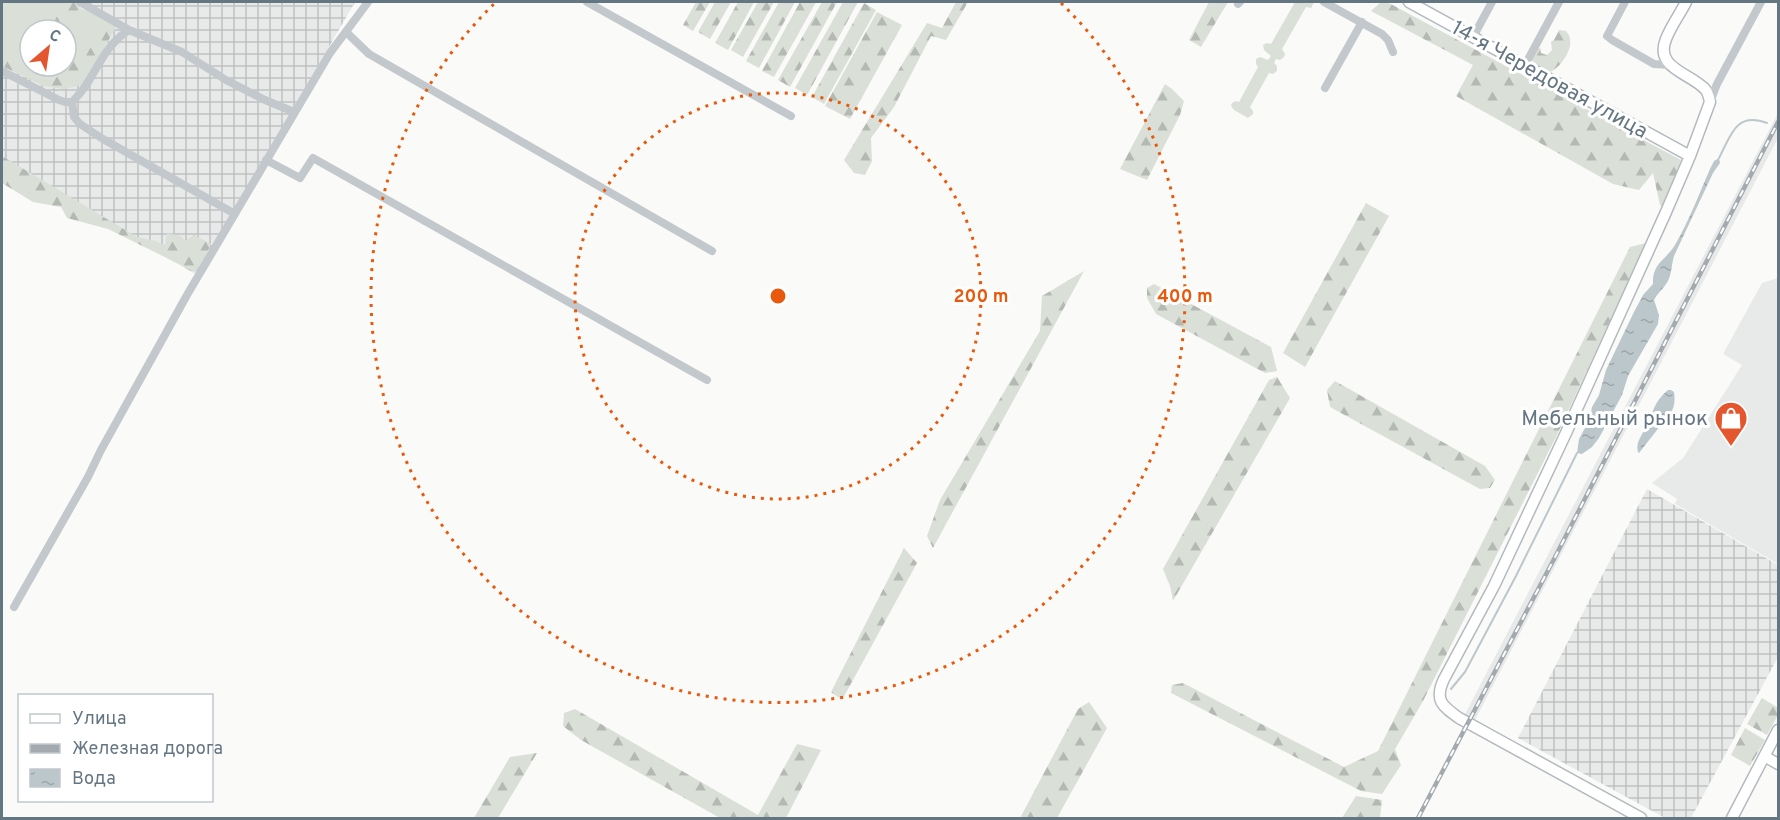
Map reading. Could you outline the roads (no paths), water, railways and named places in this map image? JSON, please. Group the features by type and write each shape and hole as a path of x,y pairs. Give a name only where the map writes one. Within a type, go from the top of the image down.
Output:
{"main road":[{"name":"14-я Чередовая улица","path":"1409,2 1423,5 1473,37 1690,156"},
{"path":"1641,819 1443,711 1438,695 1494,586 1585,391 1690,156 1710,102 1704,88 1670,65 1665,57 1666,39 1686,2"},
{"path":"1732,819 1779,730"},
{"path":"1766,757 1779,764"}],"street":[{"path":"80,2 129,30 182,52 226,80 294,112"},
{"path":"14,607 88,477 166,332 294,112 330,53 368,2"},
{"path":"588,2 791,116"},
{"path":"1324,2 1340,5 1382,34 1388,40 1393,52"},
{"path":"1473,37 1492,2"},
{"path":"1525,65 1559,2"},
{"path":"1625,2 1608,36 1654,64 1670,65"},
{"path":"1710,102 1717,84 1761,2"},
{"path":"1325,88 1362,22"},
{"path":"129,30 109,46 85,86 72,102 74,117 80,124 103,139 235,214"},
{"path":"346,32 369,54 712,251"},
{"path":"2,71 59,100 72,102"},
{"path":"266,160 300,178 312,158 707,380"}],"water":[{"path":"1719,158 1720,163 1713,173 1674,256 1668,281 1654,300 1659,315 1658,324 1628,376 1622,395 1599,438 1582,454 1577,453 1579,439 1590,419 1592,407 1599,395 1606,370 1643,295 1653,284 1657,266 1675,245 1714,161"},
{"path":"1668,390 1674,392 1673,409 1639,453 1637,448 1640,438 1657,402"}],"waterway":[{"path":"1719,158 1731,134 1741,123 1748,120 1767,123"},
{"path":"1451,689 1465,672 1577,453"}],"railway":[{"path":"1418,818 1553,561 1778,122"}],"place":[{"name":"Мебельный рынок","path":"1731,447"}]}
